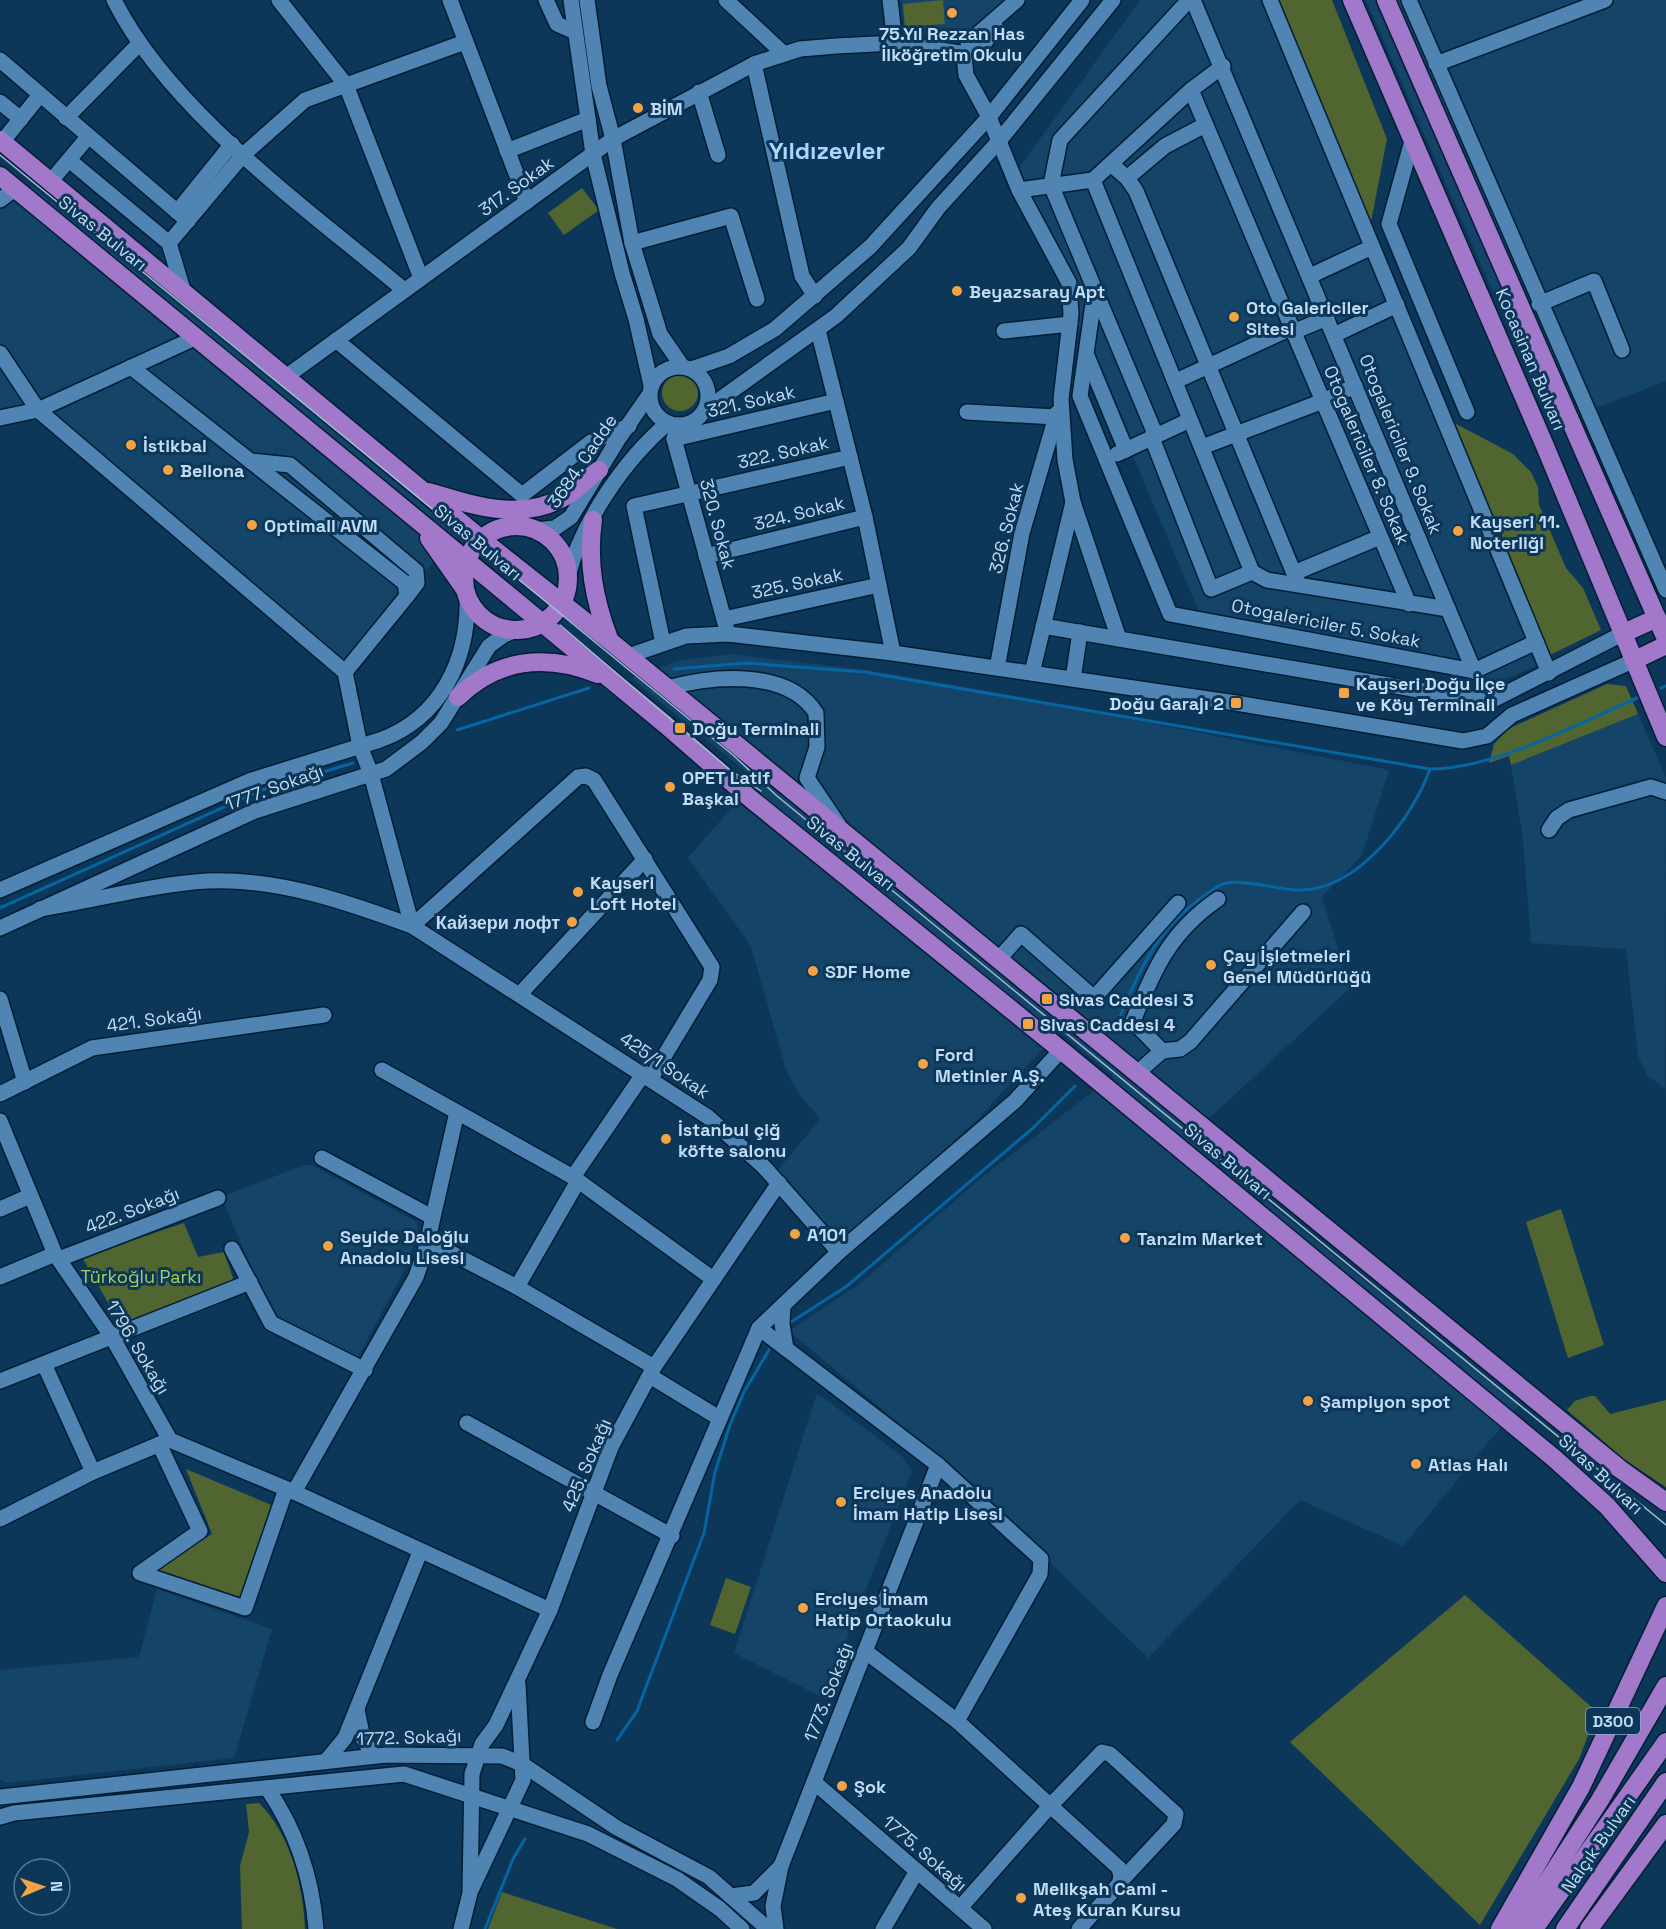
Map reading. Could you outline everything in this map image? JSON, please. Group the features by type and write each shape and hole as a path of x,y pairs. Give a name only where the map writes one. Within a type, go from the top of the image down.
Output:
{"highway":[{"name":"Kocasinan Bulvarı","path":"1352,0 1624,633 1666,737"},
{"name":"Kocasinan Bulvarı","path":"1386,0 1666,639"},
{"name":"Sivas Bulvarı","path":"1,141 481,539 843,831 1642,1486 1666,1502"},
{"name":"Sivas Bulvarı","path":"0,176 542,623 751,799 1061,1050 1554,1459 1607,1506 1666,1573"},
{"path":"423,490 484,508 522,510 562,499 599,470"},
{"path":"414,517 483,619 499,628 516,630 542,623 562,603 568,576 560,550 548,537 523,526 505,527 481,539 466,560 466,593"},
{"path":"593,519 590,554 593,586 610,641"},
{"path":"1624,633 1657,618"},
{"path":"1635,660 1666,645"},
{"path":"458,697 484,676 523,662 563,664 606,678"},
{"path":"1642,1486 1666,1495"},
{"name":"D300","path":"1500,1929 1556,1835 1610,1728 1666,1605"},
{"path":"1517,1929 1600,1800 1666,1686"},
{"path":"1534,1929 1666,1742"},
{"name":"Nalçık Bulvarı","path":"1565,1929 1666,1782"},
{"path":"1588,1929 1666,1824"}],"street":[{"path":"114,0 139,44 173,85 238,149 404,290"},
{"path":"279,0 346,85 421,279"},
{"path":"450,0 527,202"},
{"path":"546,0 557,24 575,32"},
{"path":"571,0 593,154 622,273 636,319 655,414 673,429"},
{"path":"587,0 598,78 632,243 660,334 686,367 705,382 708,401 705,410"},
{"path":"726,0 783,53"},
{"path":"890,0 895,44"},
{"path":"1017,0 1003,15 995,30 966,49 966,75 989,117 1019,190 1069,283 1070,324 1061,399 1064,450 1073,502 1119,639"},
{"path":"650,390 663,370 686,367 729,356 775,329 870,247 989,117 1082,0"},
{"path":"568,576 578,545 630,462 673,429 691,423 705,410 819,330 865,291 909,248 938,208 999,141 1113,0"},
{"path":"1191,0 1060,140 1051,185 1154,437 1211,589 1252,572"},
{"name":"Otogalericiler 9. Sokak","path":"1191,0 1223,66 1474,671"},
{"path":"1270,0 1549,673"},
{"path":"1409,0 1539,304 1666,590"},
{"path":"1436,64 1605,0"},
{"path":"169,243 182,216 238,149 305,100 465,42"},
{"name":"317. Sokak","path":"287,376 612,139 754,64 783,53 818,46 895,44 920,46 934,43 966,49"},
{"path":"66,118 139,44"},
{"path":"0,60 182,216"},
{"path":"754,64 802,276 815,296"},
{"path":"1019,190 1093,180 1191,90 1223,66"},
{"name":"Otogalericiler 8. Sokak","path":"1191,90 1409,604"},
{"path":"699,92 718,155"},
{"path":"1,141 40,95"},
{"path":"0,102 21,119"},
{"path":"507,151 588,119"},
{"path":"1127,178 1164,146 1205,125"},
{"path":"51,181 88,136"},
{"path":"1412,141 1389,224 1467,412"},
{"path":"69,160 169,243 183,290"},
{"path":"1111,164 1127,178 1136,191 1296,578"},
{"path":"1093,180 1252,572 1267,580 1296,578 1409,604 1448,609"},
{"path":"0,200 15,189"},
{"path":"632,243 731,216 758,299"},
{"path":"1310,276 1372,247"},
{"path":"1539,304 1594,282 1622,350"},
{"path":"1095,290 1080,396 1106,459 1190,420"},
{"path":"1334,334 1397,305"},
{"path":"1176,381 1292,330 1327,318"},
{"path":"1004,331 1070,324"},
{"path":"819,330 866,517 893,653"},
{"path":"0,418 38,410 197,337"},
{"path":"336,340 522,495 591,442 629,426"},
{"path":"0,353 38,410 345,672 360,746 371,774 412,926 582,776 594,780 645,859 712,972 710,980 575,1179 517,1287"},
{"path":"1086,354 1126,450"},
{"path":"131,367 405,583 407,596"},
{"path":"1202,447 1356,386"},
{"name":"3684. Cadde","path":"535,530 548,529 568,521 650,390"},
{"name":"326. Sokak","path":"997,668 1022,533 1061,399"},
{"name":"321. Sokak","path":"673,429 836,401"},
{"path":"967,412 1056,417"},
{"name":"320. Sokak","path":"673,429 726,627"},
{"name":"322. Sokak","path":"663,643 633,508 636,504 850,457"},
{"name":"Otogalericiler 5. Sokak","path":"1106,459 1170,614 1474,671"},
{"path":"250,461 290,465 416,571 417,583 345,672"},
{"path":"1032,673 1073,502"},
{"name":"324. Sokak","path":"706,556 866,517"},
{"path":"1296,578 1380,537"},
{"name":"325. Sokak","path":"726,627 879,585"},
{"name":"1777. Sokağı","path":"0,890 249,781 401,731 443,691 453,675 463,650 467,624 466,593"},
{"path":"1043,626 1489,702 1624,633"},
{"path":"628,656 663,643 726,627 1236,703 1457,741 1469,741 1487,736 1512,715 1635,660"},
{"name":"1777. Sokağı","path":"0,928 255,811 386,769 422,742 441,723 489,646 504,635 516,630"},
{"path":"1073,679 1080,632"},
{"path":"1474,671 1536,642"},
{"path":"667,688 706,680 744,680 790,690 808,701 816,713 817,747 807,778 843,831"},
{"path":"1496,699 1506,721"},
{"path":"1549,830 1557,818 1569,810 1651,787 1666,792"},
{"path":"520,994 645,859"},
{"name":"425/1 Sokak","path":"40,909 180,884 229,882 274,886 322,896 412,926 647,1075 731,1136 779,1183 840,1252"},
{"path":"1162,1051 1133,1021 1164,951 1185,926 1218,899"},
{"path":"999,959 1022,934 1094,998 1178,903"},
{"path":"1137,1073 1162,1051 1180,1049 1190,1042 1303,912"},
{"path":"0,999 24,1082"},
{"name":"421. Sokağı","path":"0,1094 92,1048 324,1015"},
{"path":"593,1722 610,1675 672,1536 719,1418 759,1328 840,1252 1015,1101 1061,1050"},
{"path":"382,1070 575,1179 713,1279"},
{"path":"290,1490 365,1370 416,1277 428,1241 457,1112"},
{"name":"1796. Sokağı","path":"0,1121 57,1256 112,1337 165,1442 200,1531 140,1573 245,1608 290,1490"},
{"path":"322,1158 432,1216"},
{"name":"425. Sokağı","path":"470,1893 472,1774 482,1744 496,1725 550,1610 611,1447 652,1372 779,1183"},
{"path":"0,1209 30,1196"},
{"name":"422. Sokağı","path":"0,1277 218,1198"},
{"path":"428,1241 517,1287 652,1372 719,1418"},
{"path":"232,1248 271,1323 365,1370"},
{"path":"0,1382 250,1282"},
{"path":"783,1305 786,1349"},
{"path":"759,1328 938,1465 1039,1556 1042,1567 957,1721"},
{"path":"44,1364 93,1472"},
{"path":"467,1424 672,1536"},
{"path":"0,1519 93,1472 165,1442 290,1490 420,1552 550,1610"},
{"name":"1773. Sokağı","path":"776,1929 773,1906 781,1866 938,1465"},
{"path":"326,1761 345,1738 420,1552"},
{"path":"865,1651 957,1721 1119,1868 1121,1881"},
{"name":"425. Sokağı","path":"461,1929 470,1893 523,1780 518,1678"},
{"path":"357,1710 363,1738 374,1756"},
{"path":"960,1908 1096,1755 1104,1752 1110,1754 1173,1810 1177,1818 1079,1929"},
{"name":"1772. Sokağı","path":"0,1797 374,1756 479,1754 502,1756 522,1764 617,1828 709,1878 768,1929"},
{"name":"1772. Sokağı","path":"0,1817 14,1813 404,1774 588,1834 677,1879 720,1909 742,1929"},
{"name":"1775. Sokağı","path":"814,1782 984,1929"},
{"path":"267,1788 279,1805 301,1855 309,1882 316,1929"},
{"name":"1773. Sokağı","path":"730,1896 754,1893 781,1866"},
{"path":"883,1929 917,1871"}],"shaded area":[{"name":"75.Yıl Rezzan Has İlköğretim Okulu","path":"901,0 1012,0 982,30 905,35"},
{"name":"Oto Galericiler Sitesi","path":"1140,0 1260,0 1541,664 1496,683 1206,628 1014,175"},
{"path":"1366,0 1666,0 1666,381 1551,425"},
{"path":"32,186 459,534 338,667 39,412 0,419 0,207"},
{"path":"731,654 867,670 982,690 1389,770 1362,855 1322,897 1350,988 1188,1138 1519,1405 1403,1546 1300,1500 1148,1658 958,1473 789,1331 862,1282 981,1178 1113,1076 1059,1031 978,1119 840,1243 778,1170 820,1119 797,1091 786,1070 751,946 688,858 756,780 631,678 677,661"},
{"path":"1638,714 1666,778 1665,1089 1647,1075 1638,1056 1626,949 1531,943 1523,839 1511,765"},
{"name":"Seyide Daloğlu Anadolu Lisesi","path":"304,1165 312,1165 417,1222 418,1230 408,1263 356,1361 271,1317 222,1197"},
{"path":"817,1393 902,1456 912,1471 827,1690 820,1696 734,1653"},
{"path":"157,1589 272,1629 234,1758 6,1783 0,1779 0,1670 139,1657"}],"green space":[{"path":"943,0 945,24 905,27 903,4"},
{"path":"1271,0 1332,0 1387,139 1370,227"},
{"path":"582,188 599,210 564,235 548,213"},
{"path":"680,375 693,380 698,393 693,406 680,411 667,406 662,393 667,380"},
{"path":"1443,417 1513,454 1531,472 1538,487 1539,505 1566,568 1583,588 1601,630 1546,657"},
{"path":"1607,684 1626,686 1638,714 1511,765 1509,756 1489,763 1494,744 1508,729"},
{"path":"1561,1209 1604,1345 1568,1358 1526,1222"},
{"name":"Türkoğlu Parkı","path":"184,1223 198,1257 224,1252 234,1281 120,1324 82,1257"},
{"path":"1595,1396 1610,1414 1666,1400 1666,1487 1625,1460 1567,1410 1575,1401"},
{"path":"186,1469 276,1507 246,1601 155,1570 212,1534"},
{"path":"726,1578 751,1587 735,1634 710,1625"},
{"path":"1465,1595 1597,1712 1579,1759 1480,1925 1290,1742"},
{"path":"259,1803 279,1830 293,1862 298,1878 305,1929 242,1929 240,1866 249,1832 246,1804"},
{"path":"502,1892 617,1929 488,1929"}],"waterway":[{"path":"674,669 747,663 864,672 1430,769 1481,762 1508,753 1562,732 1637,698"},
{"path":"1661,688 1666,686"},
{"path":"457,730 589,688"},
{"path":"0,908 262,790 353,763"},
{"path":"1117,1024 1150,953 1161,937 1187,909 1226,883 1241,882 1299,890 1321,887 1342,878 1380,848 1396,829 1411,809 1430,769"},
{"path":"788,1324 847,1286 1033,1128 1075,1086"},
{"path":"617,1740 637,1711 704,1533 715,1472 730,1425 744,1392 769,1350"},
{"path":"485,1929 513,1859 525,1839"}],"tram line":[{"path":"0,155 733,755 777,796 1666,1525"},
{"path":"560,625 729,769 761,791"}],"place":[{"name":"75.Yıl Rezzan Has İlköğretim Okulu","path":"952,13"},
{"name":"BİM","path":"638,108"},
{"name":"Beyazsaray Apt","path":"957,291"},
{"name":"Oto Galericiler Sitesi","path":"1234,317"},
{"name":"İstikbal","path":"131,445"},
{"name":"Bellona","path":"168,470"},
{"name":"Optimall AVM","path":"252,525"},
{"name":"Kayseri 11. Noterliği","path":"1458,531"},
{"name":"Kayseri Doğu İlçe ve Köy Terminali","path":"1344,693"},
{"name":"Doğu Garajı 2","path":"1236,703"},
{"name":"Doğu Terminali","path":"680,728"},
{"name":"OPET Latif Başkal","path":"670,787"},
{"name":"Kayseri Loft Hotel","path":"578,892"},
{"name":"Кайзери лофт","path":"572,922"},
{"name":"Çay İşletmeleri Genel Müdürlüğü","path":"1211,965"},
{"name":"SDF Home","path":"813,971"},
{"name":"Sivas Caddesi 3","path":"1047,999"},
{"name":"Sivas Caddesi 4","path":"1028,1024"},
{"name":"Ford Metinler A.Ş.","path":"923,1064"},
{"name":"İstanbul çiğ köfte salonu","path":"666,1139"},
{"name":"A101","path":"795,1234"},
{"name":"Tanzim Market","path":"1125,1238"},
{"name":"Seyide Daloğlu Anadolu Lisesi","path":"328,1246"},
{"name":"Şampiyon spot","path":"1308,1401"},
{"name":"Atlas Halı","path":"1416,1464"},
{"name":"Erciyes Anadolu İmam Hatip Lisesi","path":"841,1502"},
{"name":"Erciyes İmam Hatip Ortaokulu","path":"803,1608"},
{"name":"Şok","path":"842,1786"},
{"name":"Melikşah Cami - Ateş Kuran Kursu","path":"1021,1898"}],"district":[{"name":"Yıldızevler","path":"827,150"}]}
